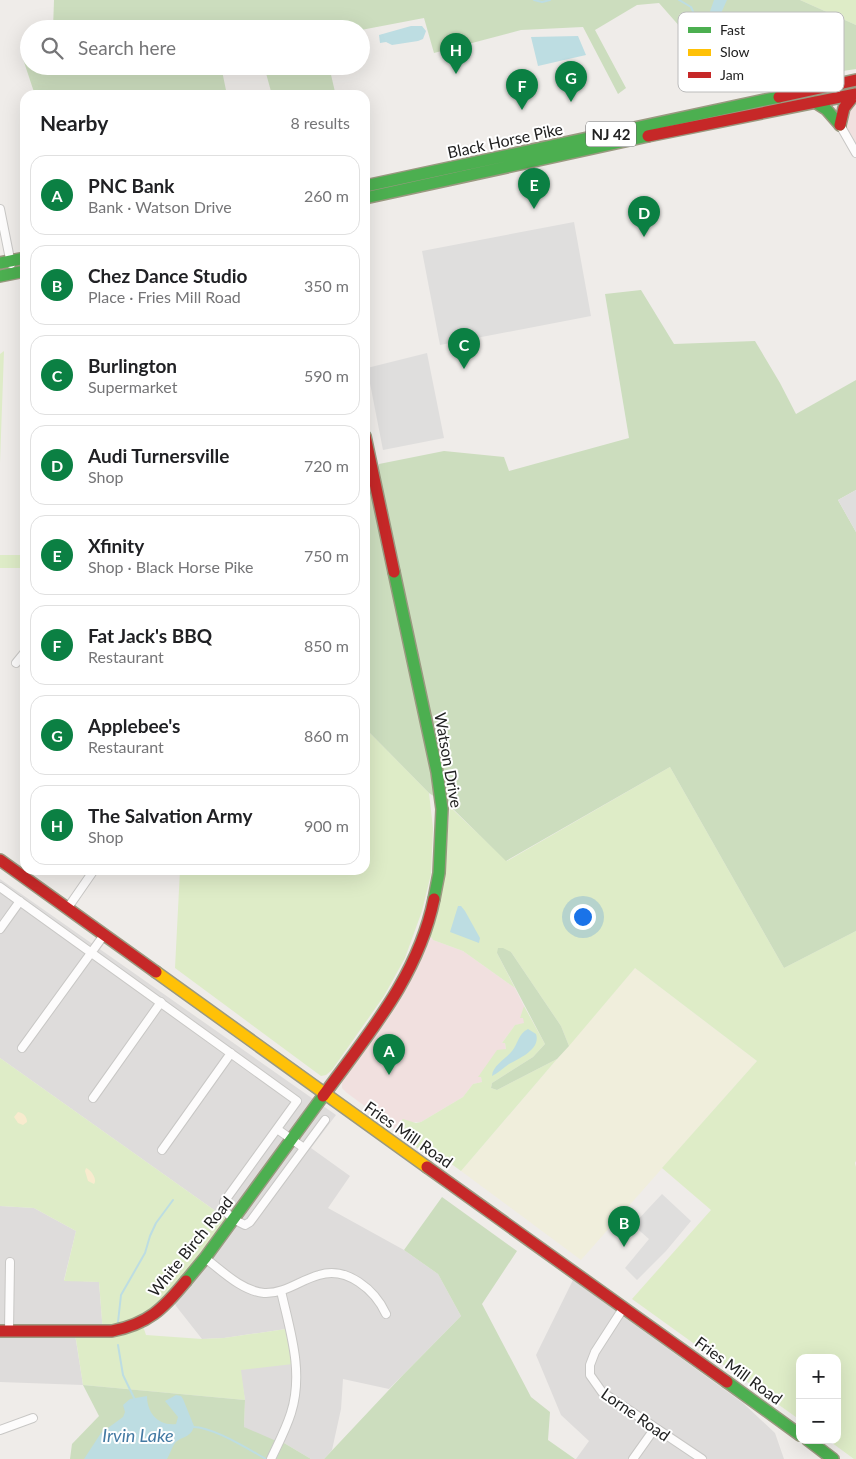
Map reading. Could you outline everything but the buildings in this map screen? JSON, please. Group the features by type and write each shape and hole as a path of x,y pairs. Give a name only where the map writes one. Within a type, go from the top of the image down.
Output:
{"main road":[{"name":"Black Horse Pike","path":"370,185 801,92"},
{"name":"Black Horse Pike","path":"370,197 856,94"},
{"path":"840,125 843,108 856,94"},
{"path":"815,102 826,109 840,125"},
{"path":"573,154 601,144 608,139 609,134"},
{"path":"5,262 20,259"},
{"path":"0,276 19,272"},
{"name":"Watson Drive","path":"325,1094 389,1005 411,968 430,918 439,873 442,809 437,772 370,459"},
{"name":"Fries Mill Road","path":"0,860 20,875"},
{"name":"Fries Mill Road","path":"21,875 796,1431"},
{"name":"White Birch Road","path":"5,1331 94,1332 128,1328 143,1322 167,1304 205,1258 325,1094"},
{"path":"813,1444 833,1459"}],"street":[{"path":"840,125 856,154"},
{"path":"0,209 5,262 19,272"},
{"path":"16,663 20,658"},
{"path":"67,909 91,875"},
{"path":"0,886 297,1101 224,1202 224,1210 233,1219 241,1224 248,1224 250,1222 325,1120"},
{"path":"0,929 20,901"},
{"path":"22,1048 104,935"},
{"path":"94,1098 162,1002"},
{"path":"162,1150 231,1053"},
{"path":"277,1129 304,1148"},
{"path":"205,1258 239,1283 250,1289 267,1293 281,1291 320,1274 337,1273 352,1278 366,1287 378,1300 386,1314"},
{"path":"5,1331 10,1262"},
{"path":"271,1458 290,1418 297,1380 296,1356 281,1291"},
{"name":"Lorne Road","path":"624,1306 595,1352 590,1365 590,1375 602,1392 702,1459"},
{"path":"0,1430 33,1418"},
{"path":"634,1459 655,1428"}],"shaded area":[{"path":"856,103 856,149 831,108"},
{"path":"574,222 591,316 440,345 422,251"},
{"path":"427,353 444,438 383,450 370,383 370,367"},
{"path":"856,490 856,532 838,500"},
{"path":"0,879 336,1115 311,1148 350,1176 328,1208 404,1250 438,1274 461,1316 389,1389 343,1379 341,1409 332,1450 324,1459 311,1459 284,1443 276,1459 244,1427 245,1400 240,1370 286,1329 224,1338 202,1339 176,1306 173,1299 231,1222 0,1058"},
{"path":"429,934 433,940 463,951 515,988 524,1006 524,1024 515,1025 502,1043 505,1043 506,1049 481,1076 482,1082 473,1084 463,1097 421,1122 411,1122 397,1130 399,1135 392,1126 342,1088 342,1077"},
{"path":"635,968 757,1061 581,1260 461,1171"},
{"path":"662,1194 691,1221 666,1251 637,1280 625,1268 649,1239 633,1225"},
{"path":"0,1206 34,1208 76,1231 64,1280 99,1282 103,1333 75,1334 83,1385 0,1382"},
{"path":"573,1280 743,1403 775,1433 784,1459 576,1459 589,1441 561,1415 536,1355"}],"green space":[{"path":"54,0 800,0 827,12 678,12 678,25 659,3 637,5 595,30 626,88 618,94 583,27 521,30 434,53 424,18 370,28 370,20 53,20"},
{"path":"800,0 856,0 856,25 844,20 844,12 827,12"},
{"path":"844,20 856,25 856,69 844,71"},
{"path":"28,75 223,75 226,90 33,90"},
{"path":"266,75 331,75 335,90 271,90"},
{"path":"641,290 674,344 755,341 796,414 856,380 856,490 838,500 856,532 856,931 784,968 670,767 506,861 453,809 429,793 370,733 370,488 379,464 444,451 504,457 509,471 629,438 605,294"},
{"path":"4,351 0,463 0,354"},
{"path":"0,555 20,555 20,568 0,568"},
{"path":"370,733 429,793 433,828 431,874 422,911 405,958 384,996 332,1070 326,1075 321,1076 175,968 180,875 370,875"},
{"path":"670,767 784,968 856,931 856,1459 833,1444 841,1444 841,1354 796,1354 796,1417 632,1299 711,1210 662,1168 757,1061 635,968 569,1046 561,1026 511,952 497,953 515,988 463,951 433,940 429,934 443,880 450,807 507,861"},
{"path":"498,948 511,952 561,1026 569,1046 557,1059 497,1090 491,1088 492,1083 533,1057 545,1044 497,953"},
{"path":"524,1006 545,1044 533,1057 492,1083 491,1088 497,1090 557,1059 461,1171 450,1163 433,1159 399,1135 398,1126 403,1119 416,1123 421,1122 463,1097 473,1084 482,1082 481,1077 478,1077 497,1050 506,1049 505,1043 502,1043 515,1025 524,1023 523,1018 520,1018"},
{"path":"0,1058 231,1222 173,1299 142,1323 146,1335 202,1339 224,1338 286,1329 293,1364 241,1370 245,1400 83,1385 75,1333 103,1333 99,1282 64,1281 76,1231 34,1208 0,1206"},
{"path":"442,1197 517,1251 482,1304 531,1397 550,1412 548,1440 575,1459 324,1459 461,1316 438,1274 404,1250"},
{"path":"83,1385 245,1400 244,1427 284,1443 311,1459 70,1459 72,1444 99,1416"}],"sand":[{"path":"18,1112 26,1118 27,1122 23,1125 18,1123 14,1117"},
{"path":"86,1168 94,1176 94,1184 88,1181"}],"water":[{"path":"714,0 727,0 722,12 710,12"},
{"path":"411,26 422,26 426,31 423,39 392,45 386,42 380,43 379,35"},
{"path":"578,36 586,55 538,66 531,37"},
{"path":"458,906 461,906 465,911 480,938 479,943 450,932"},
{"path":"528,1029 536,1034 537,1039 533,1049 492,1076 497,1066 512,1051 520,1036"},
{"name":"Irvin Lake","path":"176,1395 181,1396 183,1399 194,1426 189,1435 175,1443 167,1459 84,1459 101,1433 123,1417 125,1412 123,1405 130,1399 147,1396 151,1413 159,1421 176,1424 178,1417 165,1401"}],"waterway":[{"path":"534,0 542,2 550,0"},
{"path":"679,0 691,7 693,12"},
{"path":"118,1322 121,1295 145,1253 156,1223 173,1200"},
{"path":"118,1345 123,1375 135,1400"},
{"path":"191,1427 199,1427 218,1434 266,1459"}],"traffic: fast":[{"path":"370,185 779,97"},
{"path":"815,102 826,109 840,125"},
{"path":"370,197 648,136"},
{"path":"0,263 20,259"},
{"path":"0,276 20,272"},
{"path":"394,572 437,772 442,809 439,873 434,899"},
{"path":"186,1281 205,1258 323,1096"},
{"path":"727,1382 796,1432"},
{"path":"813,1444 833,1459"}],"traffic: slow":[{"path":"156,972 427,1167"}],"traffic: jam":[{"path":"844,83 856,80"},
{"path":"779,97 802,92"},
{"path":"840,125 844,108 855,94"},
{"path":"648,136 856,94"},
{"path":"370,459 394,572"},
{"path":"0,860 20,874"},
{"path":"21,875 156,972"},
{"path":"323,1096 374,1027 404,979 416,954 434,899"},
{"path":"427,1167 727,1382"},
{"path":"0,1331 112,1331 125,1328 154,1314 170,1300 186,1281"}],"place":[{"name":"The Salvation Army","path":"456,74"},
{"name":"Applebee's","path":"571,102"},
{"name":"Fat Jack's BBQ","path":"522,110"},
{"name":"Xfinity","path":"534,209"},
{"name":"Audi Turnersville","path":"644,237"},
{"name":"Burlington","path":"464,369"},
{"name":"PNC Bank","path":"389,1075"},
{"name":"Chez Dance Studio","path":"624,1247"}]}
